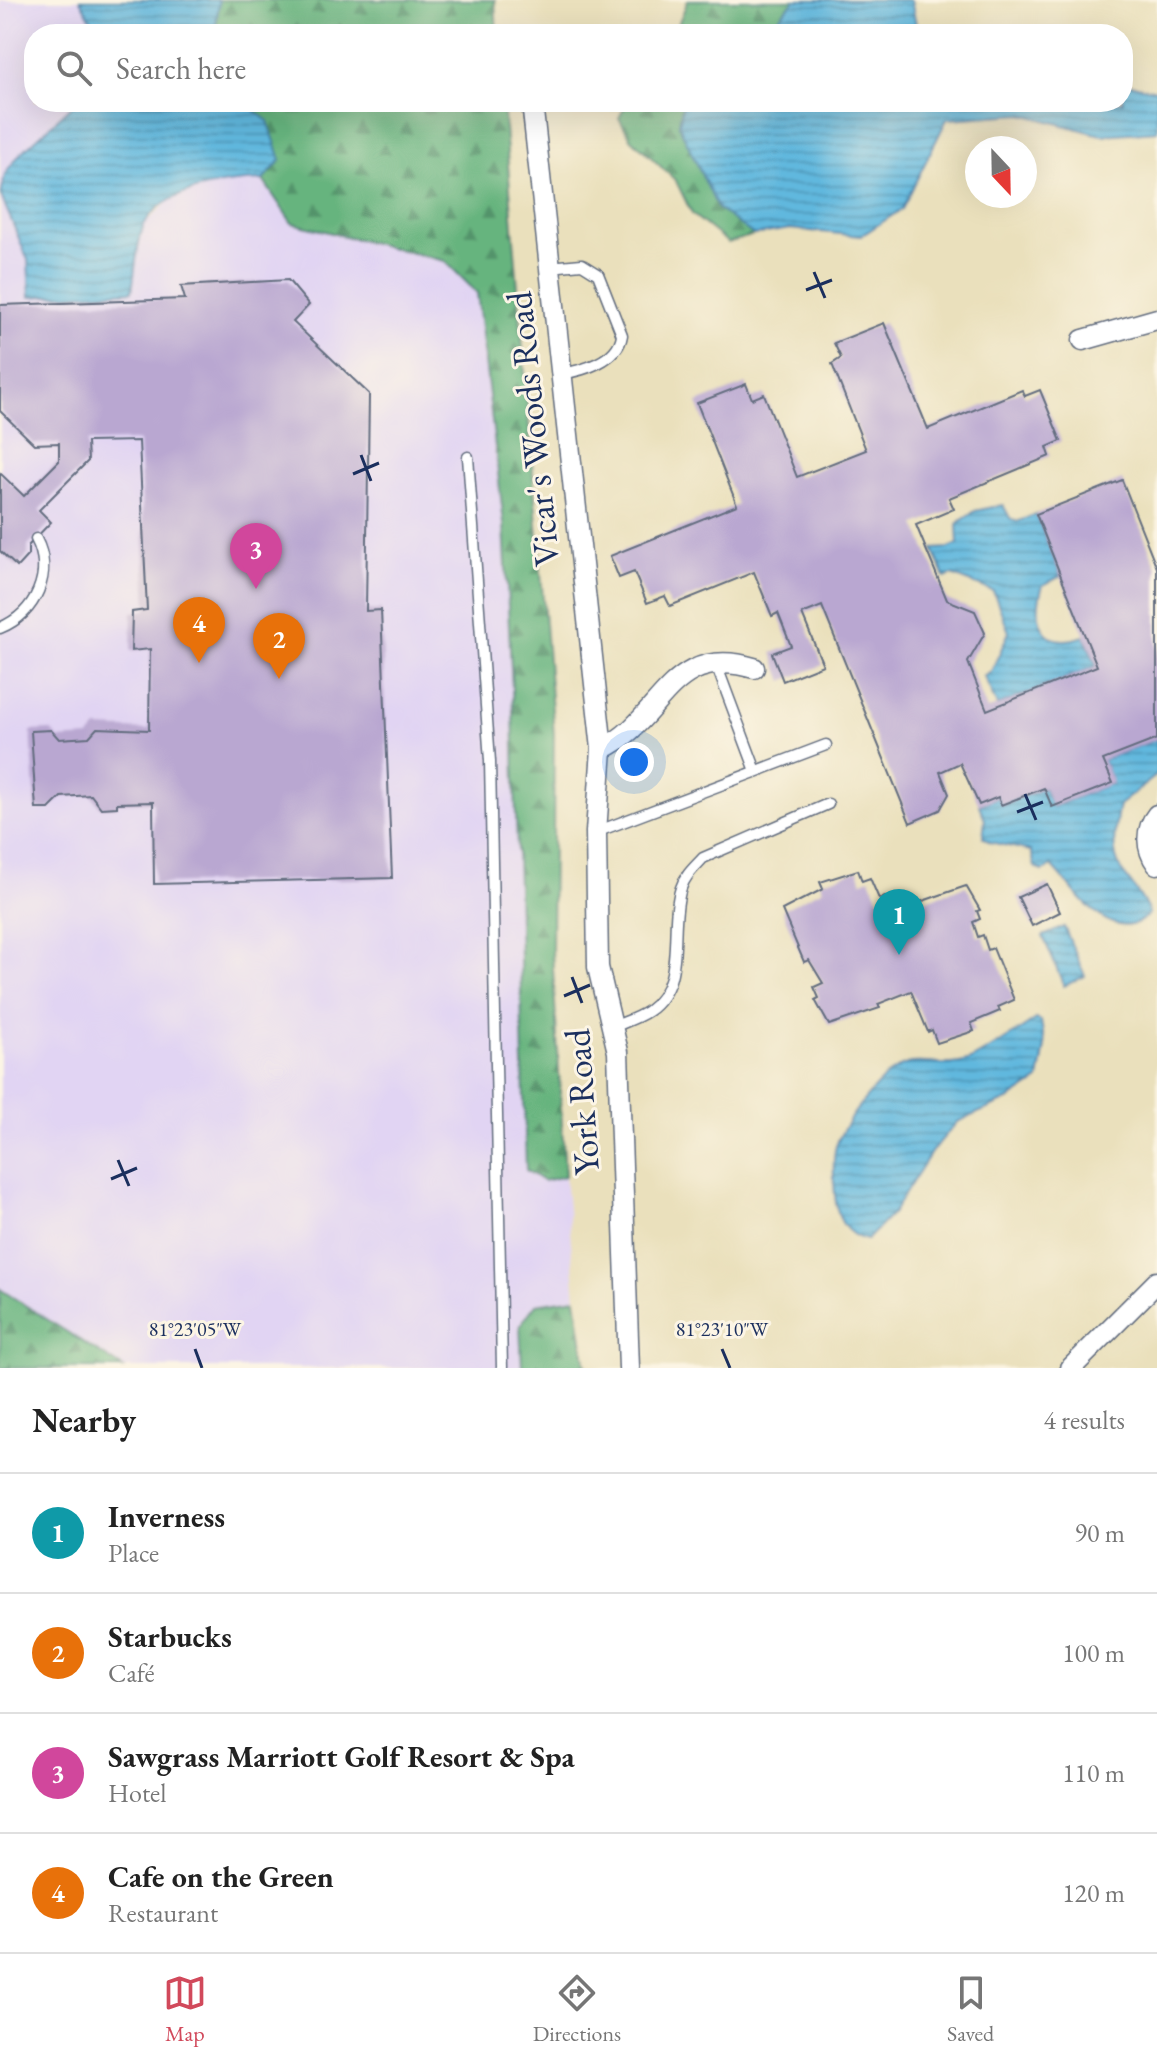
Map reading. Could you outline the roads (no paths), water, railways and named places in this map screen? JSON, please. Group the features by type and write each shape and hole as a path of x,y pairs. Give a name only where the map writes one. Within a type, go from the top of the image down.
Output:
{"street":[{"name":"Vicar's Woods Road","path":"533,112 602,749"},
{"path":"1083,340 1157,319"},
{"path":"602,749 623,739 679,679 715,662 728,660 754,668"},
{"name":"York Road","path":"602,749 596,832 598,967 618,1052 629,1368"},
{"path":"1157,815 1148,834 1149,847 1157,864"},
{"path":"1071,1368 1157,1282"}],"lane":[{"path":"549,267 582,264 598,274 622,335 613,353 581,371 560,374"},
{"path":"468,457 490,761 502,1368"},
{"path":"0,628 14,622 43,585 44,554 36,539"},
{"path":"715,662 756,771"},
{"path":"596,832 826,745"},
{"path":"613,1027 648,1011 661,998 672,976 674,928 681,888 688,874 703,858 736,841 828,804"}],"water":[{"path":"80,0 219,0 216,24 93,24"},
{"path":"795,0 911,0 916,24 773,24"},
{"path":"1133,85 1157,90 1157,131 1101,135 1022,114 947,119 902,209 861,236 790,229 754,235 718,209 679,125 681,112 1133,112"},
{"path":"65,112 256,112 268,121 281,160 263,180 198,189 154,211 140,237 132,291 30,297 28,260 1,196 5,174 20,154"},
{"path":"1003,505 1010,518 1017,522 1036,514 1061,576 1043,585 1039,610 1044,630 1059,639 1084,636 1097,666 997,706 984,676 991,672 1009,632 993,591 952,575 945,578 933,549 958,544 957,524 975,511"},
{"path":"1157,739 1157,775 1119,805 1115,831 1119,865 1149,914 1136,924 1122,925 1096,913 1052,866 1043,871 1035,867 1031,851 990,842 983,837 985,820 979,805 998,797 1002,805 1044,788 1053,807 1112,783 1103,760"},
{"path":"1064,927 1085,976 1064,986 1043,936"},
{"path":"1036,1019 1041,1021 1045,1046 1039,1080 1010,1099 957,1122 932,1151 892,1214 867,1240 847,1230 836,1203 835,1151 847,1124 875,1087 907,1064 968,1061"}],"place":[{"name":"Sawgrass Marriott Golf Resort & Spa","path":"256,589"},
{"name":"Cafe on the Green","path":"199,663"},
{"name":"Starbucks","path":"279,679"},
{"name":"Inverness","path":"899,955"}]}
